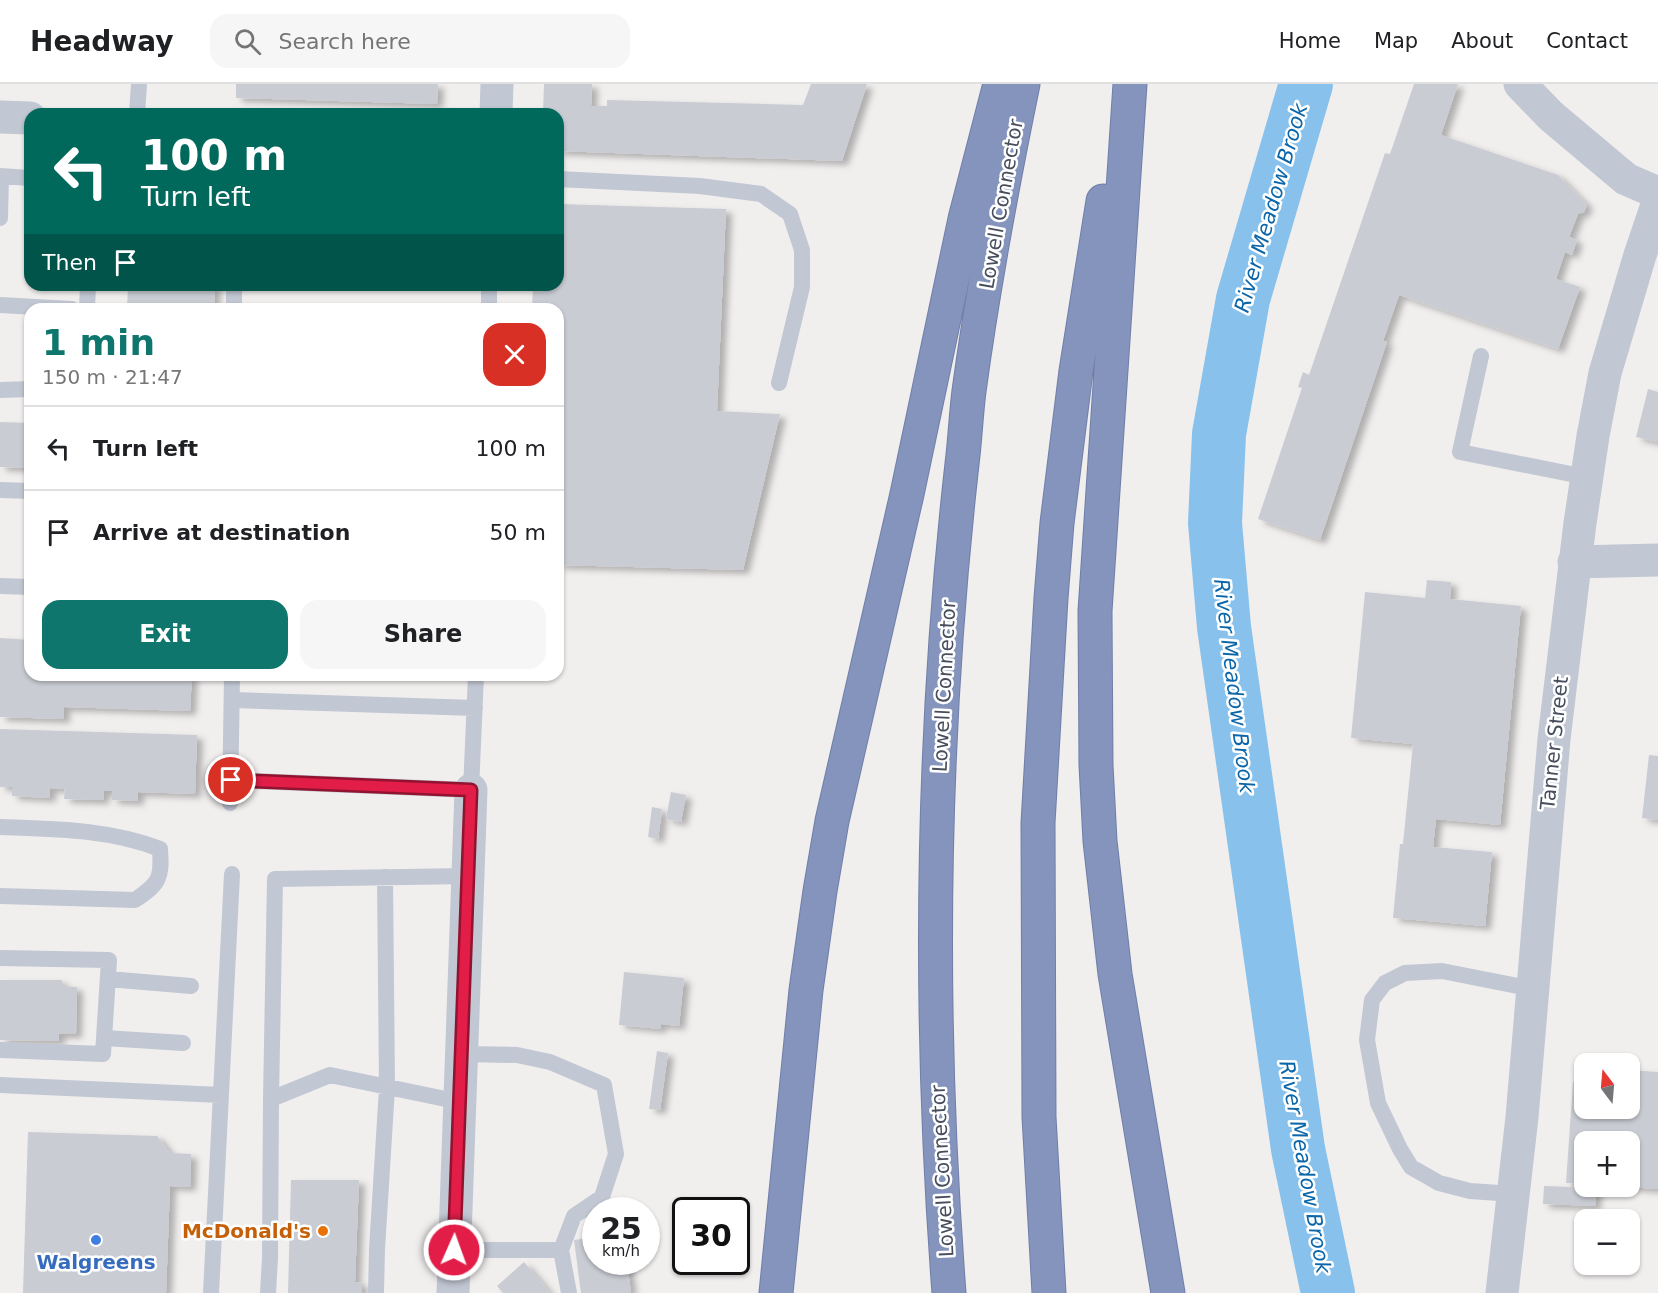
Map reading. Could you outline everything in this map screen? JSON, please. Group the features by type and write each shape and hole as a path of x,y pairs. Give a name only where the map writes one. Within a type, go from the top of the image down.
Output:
{"highway":[{"path":"777,1293 806,990 830,833 907,494 965,219 1000,84"},
{"name":"Lowell Connector","path":"948,1293 937,1078 935,927 939,752 947,613 969,392 996,223 1023,84"},
{"path":"1049,1293 1039,1117 1037,889 1038,823 1051,598 1057,524 1076,371 1087,295 1125,84"},
{"path":"1130,84 1095,612 1096,765 1100,841 1115,974 1167,1293"}],"street":[{"path":"496,108 497,84"},
{"path":"1520,84 1551,116 1594,154 1626,179 1658,193"},
{"path":"0,117 24,118"},
{"name":"Tanner Street","path":"1502,1293 1514,1194 1554,739 1586,477 1605,373 1658,202"},
{"path":"1574,562 1658,560"},
{"path":"453,1293 471,790"}],"lane":[{"path":"137,108 139,84"},
{"path":"0,218 1,176 24,178"},
{"path":"564,179 700,186 761,194 790,214 802,250 802,287 779,383"},
{"path":"0,305 24,306"},
{"path":"1481,356 1460,452 1586,477"},
{"path":"1,390 24,390"},
{"path":"0,490 24,491"},
{"path":"0,586 24,586"},
{"path":"230,804 232,681"},
{"path":"231,780 471,790 476,681"},
{"path":"231,700 475,708"},
{"path":"0,827 59,829 136,839 160,849 162,873 150,890 135,900 0,896"},
{"path":"211,1293 232,874"},
{"path":"268,1293 275,879 468,876"},
{"path":"376,1293 387,1088 385,877"},
{"path":"0,958 109,960 103,1053 0,1050"},
{"path":"1514,1194 1470,1191 1439,1183 1411,1167 1378,1103 1367,1040 1372,1000 1385,983 1405,973 1442,971 1533,989"},
{"path":"108,979 191,986"},
{"path":"105,1038 183,1043"},
{"path":"461,1054 518,1055 550,1062 604,1085 616,1154 602,1197 574,1216 561,1250 569,1293"},
{"path":"271,1099 330,1075 460,1102"},
{"path":"0,1085 221,1095"},
{"path":"454,1250 561,1250"}],"building":[{"path":"236,84 438,84 437,104 236,98"},
{"path":"544,84 592,84 591,106 607,106 607,100 803,105 811,84 867,84 842,161 564,151 564,108 543,108"},
{"path":"1414,84 1458,84 1441,135 1558,175 1587,205 1584,212 1578,214 1569,237 1577,240 1572,255 1565,252 1556,279 1580,287 1558,349 1399,295 1383,341 1387,342 1320,540 1258,519 1302,388 1298,387 1303,372 1309,375 1385,153 1390,154"},
{"path":"564,204 726,209 717,411 780,414 743,570 564,565 564,303 532,303 533,291 564,291"},
{"path":"128,291 215,291 214,303 127,303"},
{"path":"1648,389 1658,392 1658,442 1636,437"},
{"path":"0,422 24,423 24,468 0,467"},
{"path":"1427,580 1451,582 1450,599 1521,606 1500,825 1436,819 1433,847 1492,852 1485,926 1393,918 1413,744 1351,738 1365,592 1425,598"},
{"path":"0,638 24,640 24,681 192,681 190,711 64,707 64,719 0,717"},
{"path":"0,729 197,735 195,794 138,792 138,801 112,800 112,791 104,791 103,800 64,799 65,789 50,788 50,798 12,796 12,787 0,787"},
{"path":"1649,755 1658,756 1658,820 1642,818"},
{"path":"671,792 686,795 681,822 666,819"},
{"path":"652,807 662,809 658,839 648,837"},
{"path":"624,972 684,978 679,1026 661,1024 660,1029 619,1025"},
{"path":"0,980 62,980 62,986 77,987 76,1034 59,1034 59,1041 0,1040"},
{"path":"657,1051 668,1053 660,1110 649,1109"},
{"path":"1640,1071 1658,1072 1658,1189 1640,1188 1640,1131 1574,1131 1574,1183 1566,1183 1573,1082 1574,1119 1640,1119"},
{"name":"Walgreens","path":"28,1132 157,1136 170,1153 191,1154 190,1187 170,1186 166,1293 23,1293"},
{"name":"McDonald's","path":"291,1180 359,1180 355,1282 362,1283 362,1293 288,1293"},
{"path":"1544,1186 1574,1187 1574,1197 1596,1197 1595,1206 1543,1204"},
{"path":"582,1239 582,1275 629,1275 631,1293 581,1293 574,1240"},
{"path":"524,1262 550,1293 503,1293 497,1286"}],"waterway":[{"name":"River Meadow Brook","path":"1306,84 1243,299 1219,434 1215,523 1224,627 1298,1149 1328,1293"}],"place":[{"name":"McDonald's","path":"323,1231"},
{"name":"Walgreens","path":"96,1240"}],"route":[{"path":"231,780 471,790 454,1250"}]}
